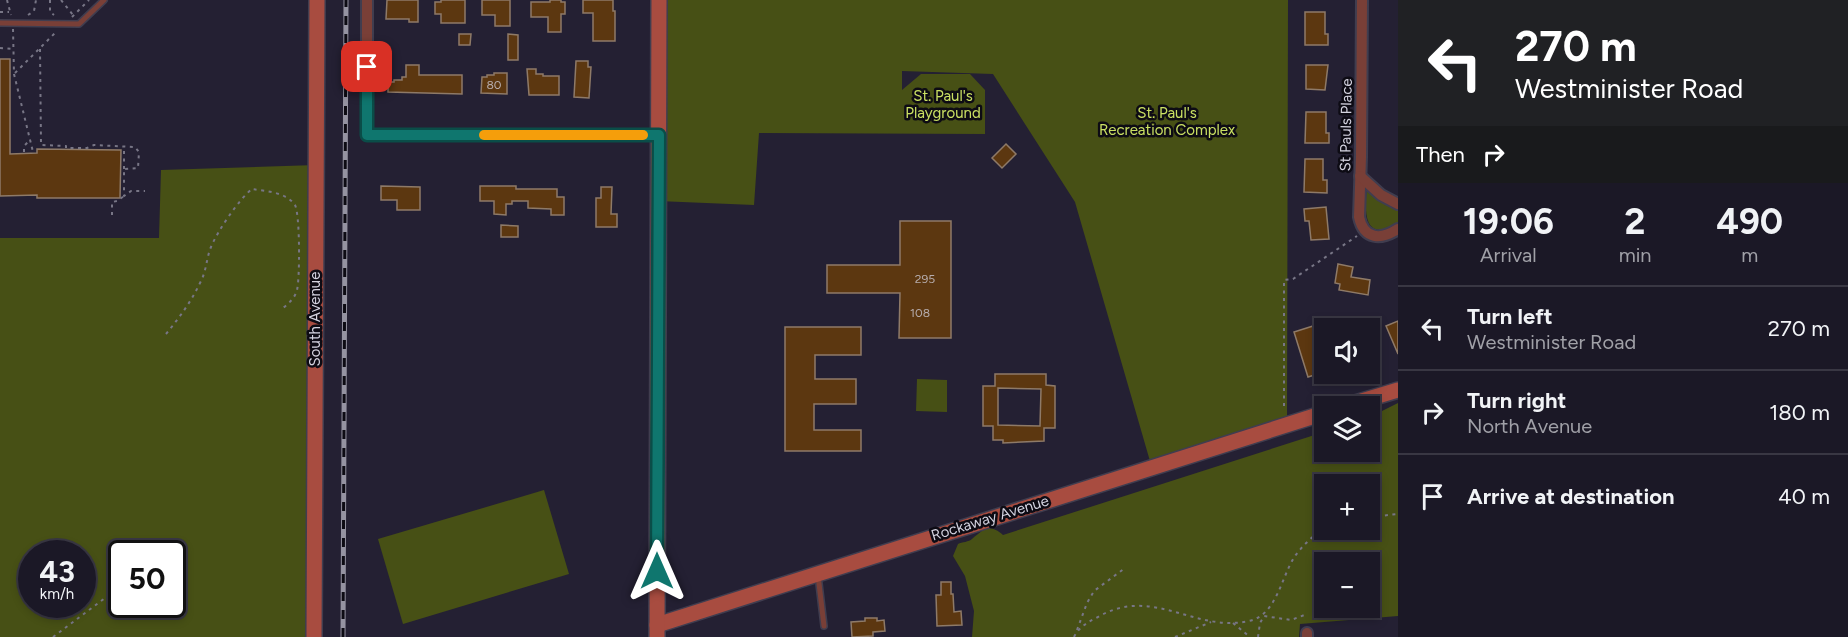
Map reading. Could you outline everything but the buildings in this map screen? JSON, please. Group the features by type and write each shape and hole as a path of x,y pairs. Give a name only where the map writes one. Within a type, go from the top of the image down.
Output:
{"main road":[{"name":"South Avenue","path":"314,637 317,0"},
{"path":"657,631 660,0"},
{"path":"1378,396 1398,390"},
{"name":"Rockaway Avenue","path":"657,631 818,574 1314,416"}],"street":[{"path":"367,0 367,135 659,135"},
{"name":"St Pauls Place","path":"1362,0 1359,217 1365,231"},
{"path":"1360,176 1382,195 1398,204"},
{"path":"1365,231 1370,235 1381,237 1398,229"}],"lane":[{"path":"0,23 79,24 104,0"},
{"path":"818,574 824,626"}],"path":[{"path":"7,0 13,24 14,74 33,152"},
{"path":"27,15 34,11 36,0"},
{"path":"50,0 51,14 57,16"},
{"path":"61,0 72,16"},
{"path":"64,16 72,16 89,0"},
{"path":"0,12 19,15"},
{"path":"14,74 58,30"},
{"path":"0,48 14,49"},
{"path":"40,49 40,144 78,149 94,145 135,147 139,152 138,168 124,169"},
{"path":"24,152 24,146 30,140"},
{"path":"124,146 124,196"},
{"path":"166,334 193,298 207,267 210,248 214,240 243,196 252,189 265,190 284,196 295,206 298,222 299,260 297,290 292,300 283,308"},
{"path":"112,215 112,202 131,191 145,191"},
{"path":"1284,406 1284,280 1293,279 1365,231"},
{"path":"1380,516 1398,514"},
{"path":"1258,637 1260,623 1294,557 1314,537"},
{"path":"1077,632 1087,603 1094,591 1125,568"},
{"path":"53,637 108,596"},
{"path":"1074,637 1083,625 1108,610 1129,606 1157,606 1213,622 1233,623 1250,621 1261,616 1270,606"},
{"path":"1264,616 1291,620 1307,614"},
{"path":"1175,637 1213,622"},
{"path":"1233,623 1250,637"}],"green space":[{"name":"St. Paul's Recreation Complex","path":"659,0 1288,0 1287,425 1152,468 1075,202 993,74 902,71 902,90 921,74 970,74 985,90 985,134 759,133 754,205 658,201"},
{"path":"316,165 308,637 0,637 0,238 159,238 161,170"},
{"path":"1367,189 1381,202 1398,210 1398,224 1387,229 1373,228 1367,216"},
{"path":"917,379 947,380 947,412 916,411"},
{"path":"1398,403 1398,616 1380,617 1380,552 1314,552 1314,618 1374,618 1300,624 1299,637 972,637 974,611 965,576 953,556 958,544 971,540 986,529 994,529 1003,535 1314,435 1314,462 1380,462 1380,412"},
{"path":"544,490 569,574 403,624 378,539"}],"railway":[{"path":"343,637 346,0"}],"slow traffic":[{"path":"484,135 643,135"}],"route":[{"path":"367,67 367,135 659,135 657,571"}],"park label":[{"name":"St. Paul's Playground","path":"943,104"}]}
